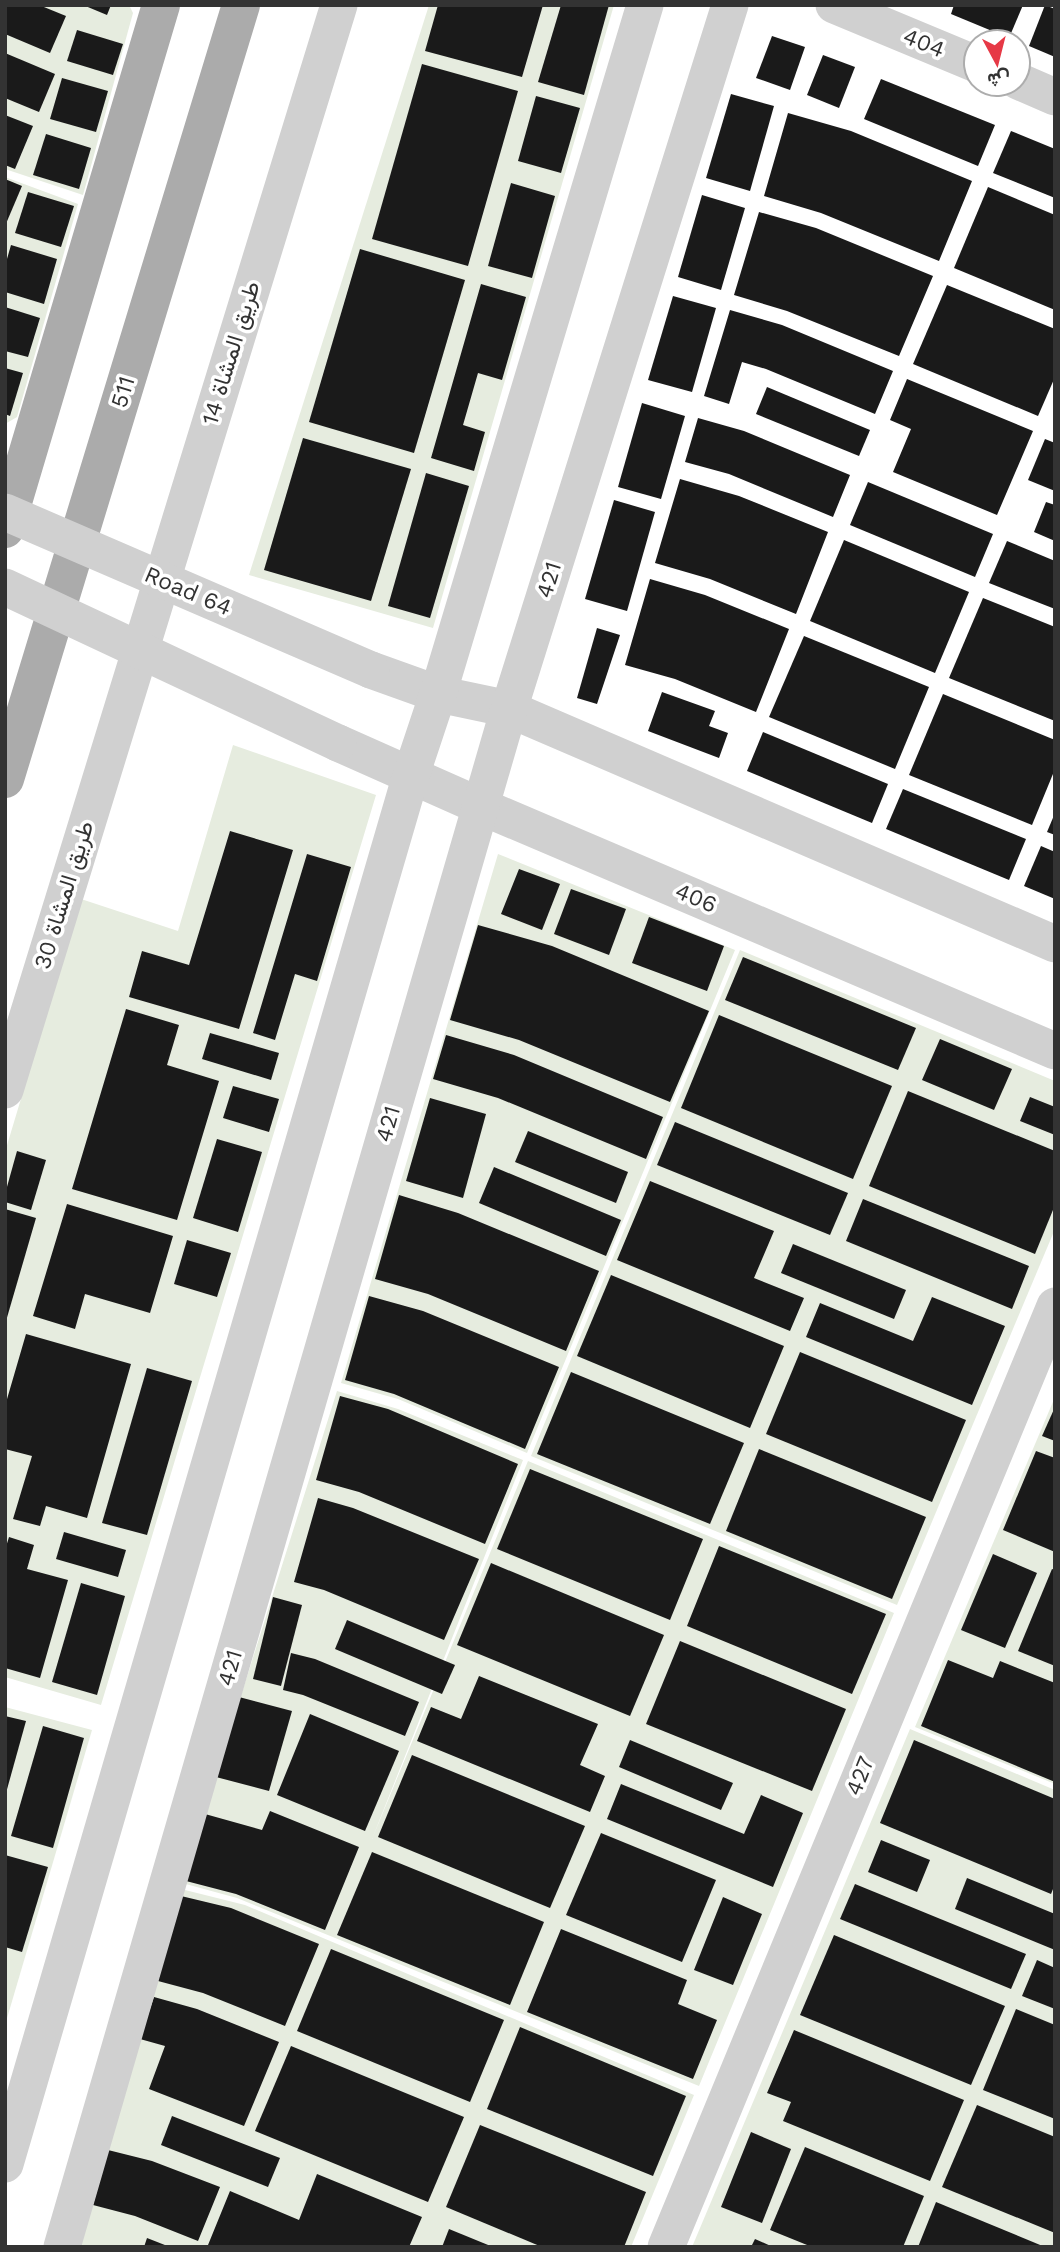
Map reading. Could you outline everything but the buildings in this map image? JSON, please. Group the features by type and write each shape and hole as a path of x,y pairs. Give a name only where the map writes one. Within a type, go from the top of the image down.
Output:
{"main road":[{"path":"5,530 161,5"},
{"name":"511","path":"5,779 241,5"}],"street":[{"name":"طريق المشاة 14","path":"124,701 339,5"},
{"path":"5,2164 411,775 438,694 645,5"},
{"name":"421","path":"62,2247 480,806 730,5"},
{"name":"404","path":"834,5 962,58"},
{"path":"1032,88 1055,97"},
{"name":"Road 64","path":"5,512 371,670 438,694"},
{"name":"406","path":"5,587 338,743 480,806 1055,1051"},
{"path":"438,694 509,709 1055,944"},
{"name":"طريق المشاة 30","path":"5,1090 124,701"},
{"name":"427","path":"666,2247 1055,1306"}],"shaded area":[{"path":"5,5 129,5 133,13 83,195 5,169"},
{"path":"429,5 614,5 433,628 249,575"},
{"path":"5,177 78,204 17,417 5,424"},
{"path":"233,745 376,795 101,1705 5,1677 5,1152 81,899 178,931"},
{"path":"498,854 735,950 527,1453 398,1399 341,1383"},
{"path":"740,950 1055,1081 1055,1229 897,1605 531,1456"},
{"path":"337,1391 398,1409 523,1460 372,1839 528,1461 894,1613 699,2086 237,1898 182,1883"},
{"path":"1055,1397 1055,1784 915,1727"},
{"path":"5,1707 92,1730 5,2025"},
{"path":"910,1729 1055,1790 1055,2247 692,2247"},
{"path":"177,1888 245,1905 694,2095 631,2247 70,2247"}]}
